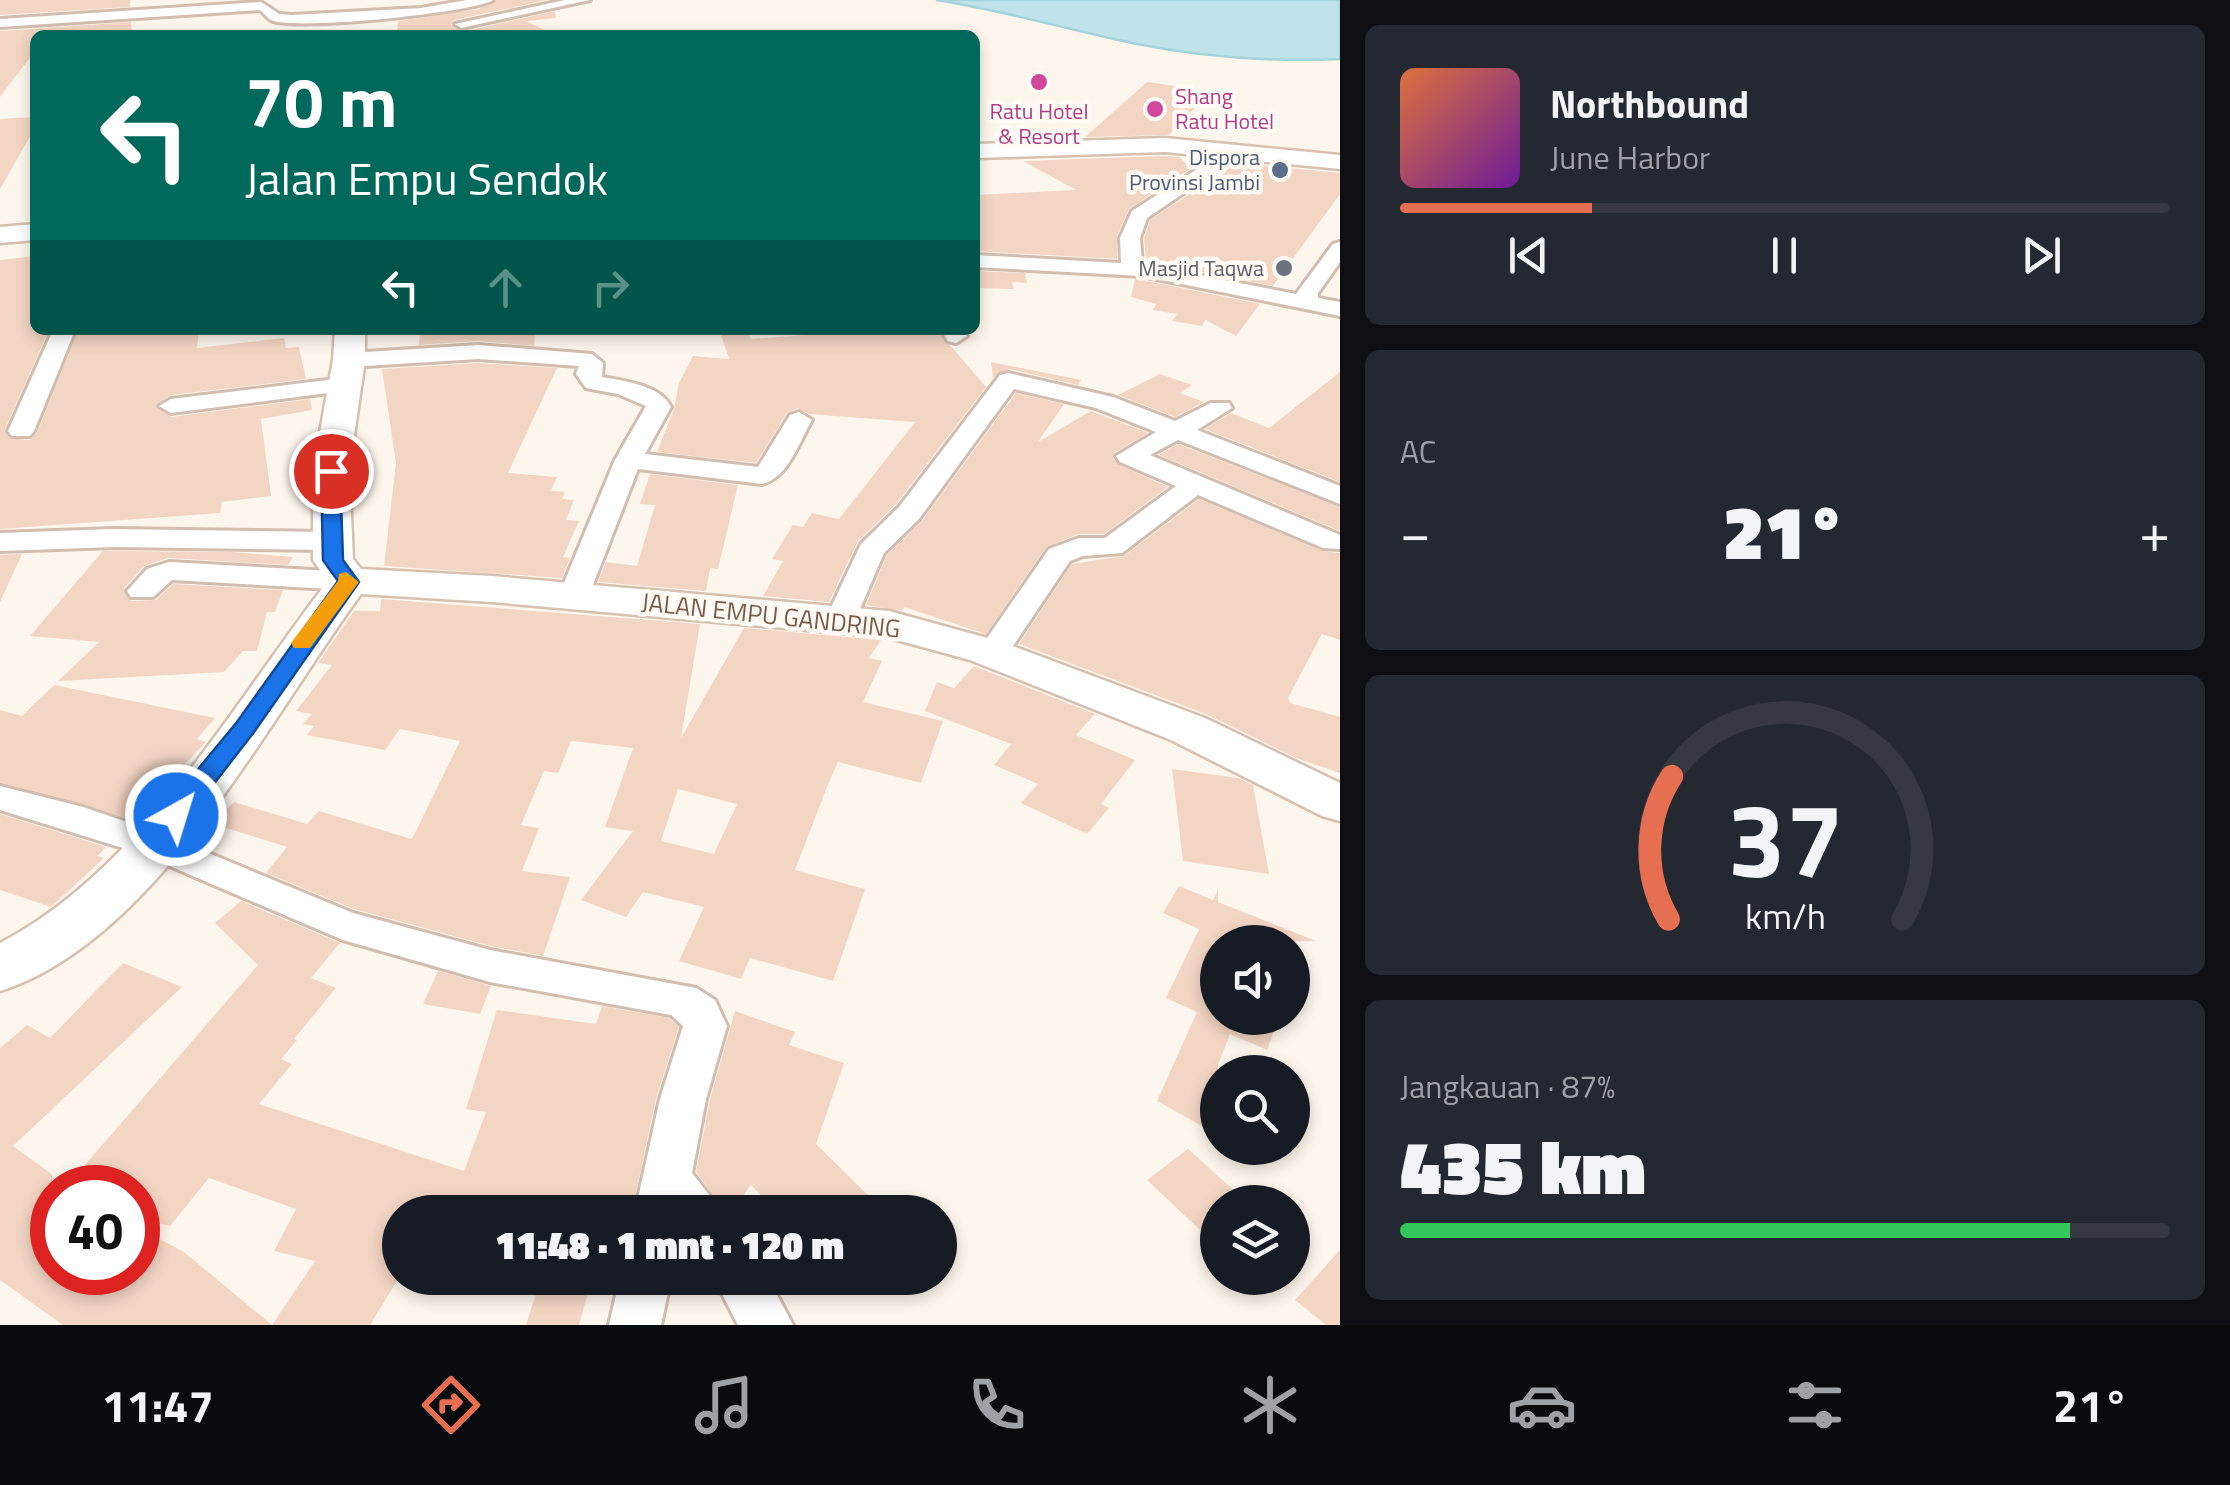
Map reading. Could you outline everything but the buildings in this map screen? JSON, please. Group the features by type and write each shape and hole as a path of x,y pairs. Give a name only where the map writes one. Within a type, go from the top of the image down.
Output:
{"street":[{"path":"395,0 447,28 458,30"},
{"path":"0,23 154,19 261,6 275,17 286,19 420,12 486,0"},
{"path":"447,28 584,0"},
{"path":"980,142 1168,138 1340,159"},
{"path":"980,151 1123,145 1340,159"},
{"path":"1132,269 1130,238 1140,216 1235,150"},
{"path":"0,226 30,224"},
{"path":"0,235 30,232"},
{"path":"1307,304 1307,292 1330,275 1340,248"},
{"path":"980,262 1132,269 1340,309"},
{"path":"21,432 62,335"},
{"path":"171,406 348,358 478,352 587,360 594,383 641,393 659,407 628,460 574,596"},
{"path":"0,969 90,913 152,844 246,727 340,561 331,471 348,358"},
{"path":"842,618 871,550 909,513 1004,382 1015,380 1073,393 1340,496"},
{"path":"1220,408 1129,456 1333,542"},
{"path":"628,460 762,476 768,473 799,420"},
{"path":"992,654 1059,555 1079,546 1112,547 1197,482"},
{"path":"0,542 114,538 340,561"},
{"path":"142,591 158,575 169,571 340,561"},
{"name":"JALAN EMPU GANDRING","path":"340,561 574,596 889,624 992,654 1188,729 1340,804"},
{"path":"0,798 70,816 152,844 343,926 490,966 681,1000 700,1012 705,1026 683,1099 674,1195"},
{"path":"635,1325 642,1295"},
{"path":"750,1295 767,1325"}],"water":[{"path":"936,0 1340,0 1340,59 1262,59 1183,52"}],"slow traffic":[{"path":"302,643 348,582 346,578"}],"place":[{"name":"Ratu Hotel & Resort","path":"1039,82"},
{"name":"Shang Ratu Hotel","path":"1155,109"},
{"name":"Dispora Provinsi Jambi","path":"1280,170"},
{"name":"Masjid Taqwa","path":"1284,268"}],"route":[{"path":"176,815 246,727 348,582 333,560 331,471"}]}
